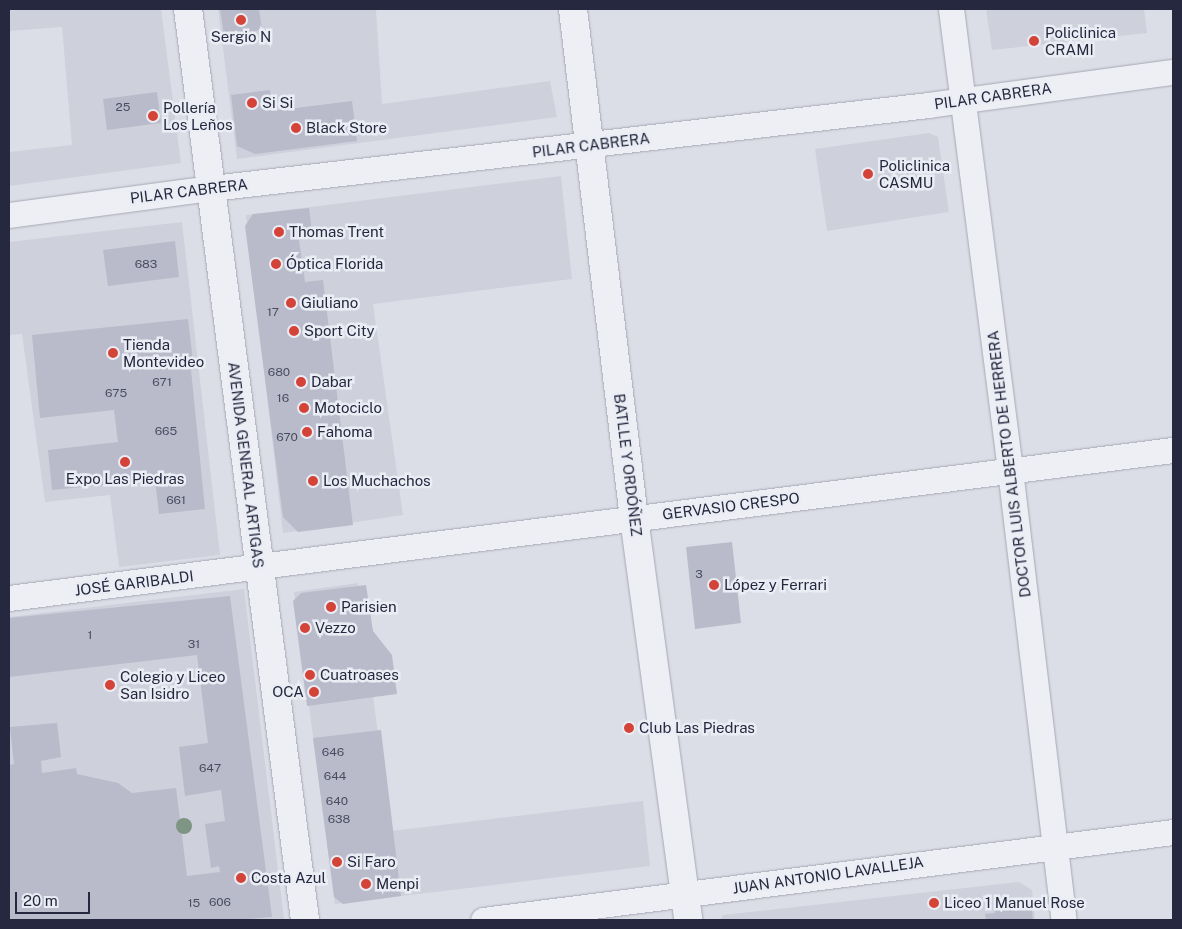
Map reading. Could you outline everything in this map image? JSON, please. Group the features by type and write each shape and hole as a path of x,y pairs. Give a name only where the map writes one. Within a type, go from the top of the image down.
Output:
{"street":[{"name":"AVENIDA GENERAL ARTIGAS","path":"188,9 305,920"},
{"name":"BATLLE Y ORDÓÑEZ","path":"573,9 634,518 686,907"},
{"name":"DOCTOR LUIS ALBERTO DE HERRERA","path":"951,9 1010,470 1064,920"},
{"name":"PILAR CABRERA","path":"9,215 212,188 589,146 964,100 1173,72"},
{"name":"GERVASIO CRESPO","path":"259,568 634,518 1173,450"},
{"name":"JOSÉ GARIBALDI","path":"9,598 259,568"},
{"name":"JUAN ANTONIO LAVALLEJA","path":"483,920 686,907 1054,846 1173,832"}],"shaded area":[{"path":"9,9 161,9 181,163 9,186 9,152 72,145 62,27 9,31"},
{"path":"218,9 376,9 382,104 550,81 557,117 237,159"},
{"path":"986,9 1144,9 1147,33 992,50"},
{"path":"929,133 938,137 949,212 827,231 815,149"},
{"path":"561,176 572,279 373,304 403,515 283,533 246,215"},
{"path":"182,222 220,555 119,567 110,495 45,502 22,334 9,335 9,242"},
{"path":"358,583 391,831 643,801 650,866 335,904 294,592"},
{"path":"244,589 284,919 56,920 37,773 9,776 9,617"},
{"name":"Liceo 1 Manuel Rose","path":"1019,882 1032,890 1035,920 720,920 723,915"}],"building":[{"name":"Sergio N","path":"220,9 259,9 262,30 224,35"},
{"name":"Black Store","path":"270,90 272,111 352,101 357,141 255,154 237,146 231,95"},
{"path":"157,92 161,123 107,130 103,99"},
{"path":"309,208 313,239 299,240 305,282 323,280 353,525 298,532 283,517 245,226 253,214"},
{"path":"175,241 179,277 108,286 103,250"},
{"path":"188,319 194,370 191,370 205,509 159,514 155,480 52,490 48,450 118,442 114,410 40,418 32,335"},
{"name":"López y Ferrari","path":"732,542 741,623 695,629 686,547"},
{"path":"366,585 373,631 392,655 397,694 307,706 293,601 301,593"},
{"path":"230,596 272,917 238,920 9,920 9,765 14,764 10,727 57,723 61,757 41,761 42,773 76,768 77,774 118,783 132,793 176,788 187,876 220,872 219,866 211,868 205,824 225,821 221,790 185,796 179,747 208,743 197,655 9,677 9,618"},
{"path":"381,730 401,896 343,904 334,897 313,738"},
{"path":"1031,901 1033,920 986,920 985,914 995,913 994,905"}],"place":[{"name":"Sergio N","path":"241,20"},
{"name":"Policlinica CRAMI","path":"1034,41"},
{"name":"Si Si","path":"252,103"},
{"name":"Pollería Los Leños","path":"153,116"},
{"name":"Black Store","path":"296,128"},
{"name":"Policlinica CASMU","path":"868,174"},
{"name":"Thomas Trent","path":"279,232"},
{"name":"Óptica Florida","path":"276,264"},
{"name":"Giuliano","path":"291,303"},
{"name":"Sport City","path":"294,331"},
{"name":"Tienda Montevideo","path":"113,353"},
{"name":"Dabar","path":"301,382"},
{"name":"Motociclo","path":"304,408"},
{"name":"Fahoma","path":"307,432"},
{"name":"Expo Las Piedras","path":"125,462"},
{"name":"Los Muchachos","path":"313,481"},
{"name":"López y Ferrari","path":"714,585"},
{"name":"Parisien","path":"331,607"},
{"name":"Vezzo","path":"305,628"},
{"name":"Cuatroases","path":"310,675"},
{"name":"Colegio y Liceo San Isidro","path":"110,685"},
{"name":"OCA","path":"314,692"},
{"name":"Club Las Piedras","path":"629,728"},
{"name":"Si Faro","path":"337,862"},
{"name":"Costa Azul","path":"241,878"},
{"name":"Menpi","path":"366,884"},
{"name":"Liceo 1 Manuel Rose","path":"934,903"}]}
